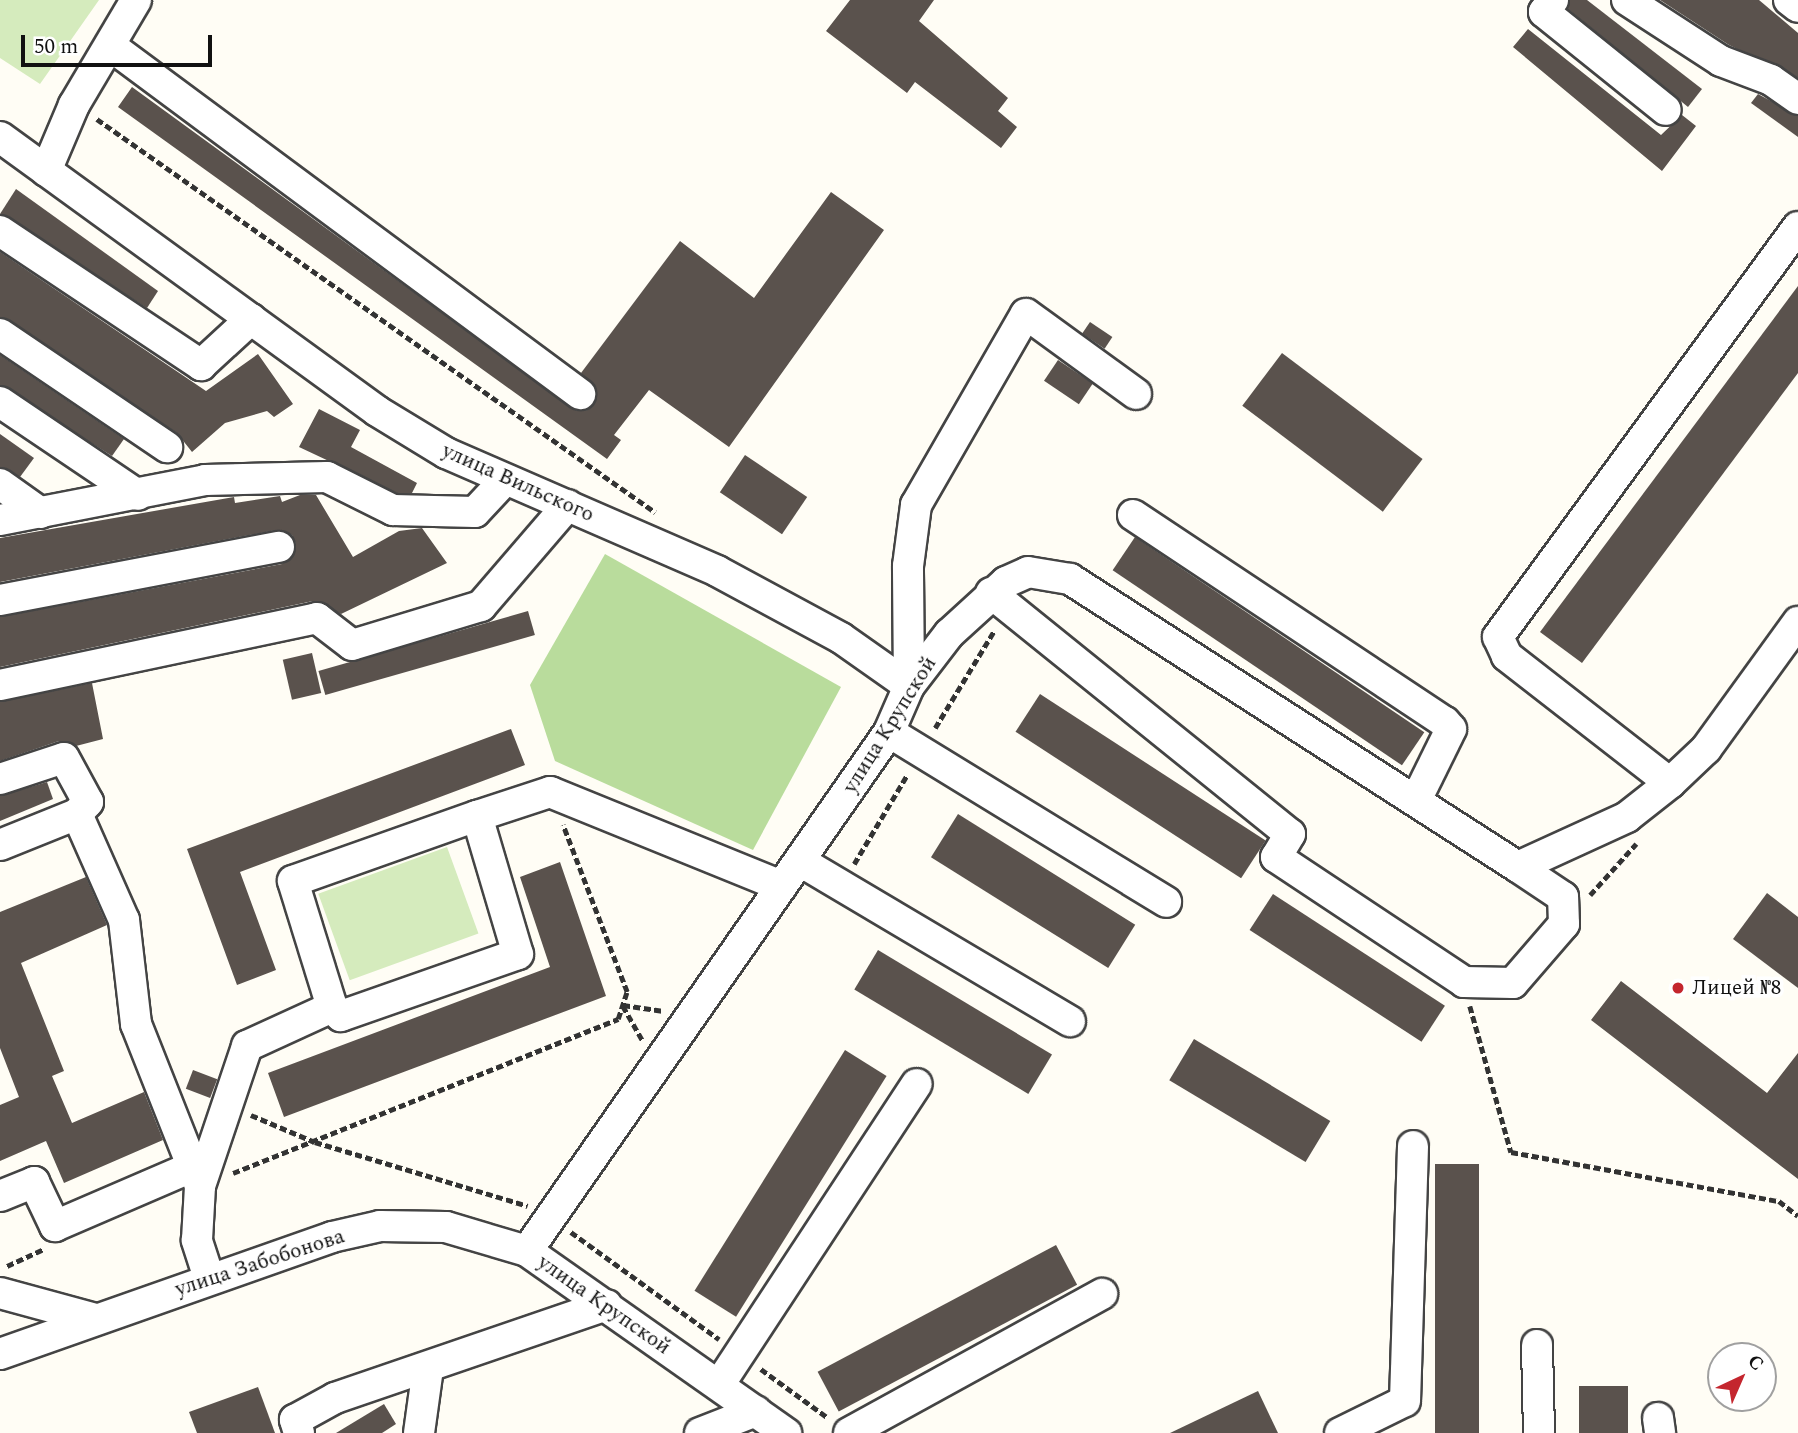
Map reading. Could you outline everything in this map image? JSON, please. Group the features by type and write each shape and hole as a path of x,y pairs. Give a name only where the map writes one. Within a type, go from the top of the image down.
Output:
{"street":[{"path":"46,171 74,105 112,47 136,0"},
{"path":"1553,0 1544,12 1666,110"},
{"path":"1627,0 1721,61 1771,80 1798,99"},
{"path":"1789,0 1798,7"},
{"path":"112,47 580,394"},
{"name":"улица Вильского","path":"0,136 377,411 504,481 568,505 729,577 841,638 909,686"},
{"path":"1670,783 1507,656 1498,637 1798,227"},
{"path":"0,231 201,365 251,319"},
{"path":"909,686 908,566 916,505 1026,314 1136,394"},
{"path":"0,334 167,447"},
{"path":"0,402 138,495"},
{"path":"0,520 205,480 327,477 393,510 475,512 504,481"},
{"path":"0,484 41,513"},
{"path":"0,685 317,618 352,645 481,606 568,505"},
{"path":"1133,515 1445,722 1451,729 1416,800"},
{"path":"0,600 279,547"},
{"name":"улица Крупской","path":"786,1433 527,1251 655,1062 889,732 909,686 949,634 991,593 1028,572 1070,579 1563,897 1564,924 1513,983 1464,982"},
{"path":"991,593 1290,834 1276,857 1464,982"},
{"path":"1518,867 1627,817 1670,783 1706,749 1798,622"},
{"path":"889,732 1166,902"},
{"path":"0,779 64,758 88,802 77,814 0,845"},
{"path":"477,816 517,954 341,1016 332,1007 293,881 477,816 550,792 782,886"},
{"path":"77,814 124,919 136,1024 196,1176 197,1240 209,1278"},
{"path":"800,861 1070,1021"},
{"path":"0,1196 34,1182 55,1226 196,1176 230,1106 247,1046 332,1007"},
{"path":"719,1385 917,1084"},
{"path":"1340,1433 1405,1401 1413,1146"},
{"name":"улица Забобонова","path":"3,1345 96,1319 209,1278 380,1226 484,1234 527,1251"},
{"path":"0,1293 96,1319"},
{"path":"849,1433 1102,1294"},
{"path":"299,1433 295,1420 335,1398 606,1305"},
{"path":"1536,1345 1539,1433"},
{"path":"419,1433 428,1368"},
{"path":"700,1433 755,1410"}],"path":[{"path":"97,119 661,516"},
{"path":"949,634 981,656"},
{"path":"196,1176 315,1142 618,1019 627,992 550,792"},
{"path":"1464,982 1511,1152 1779,1201 1798,1216"},
{"path":"623,1005 690,1014"},
{"path":"623,1005 655,1062"},
{"path":"230,1106 315,1142 532,1207"},
{"path":"570,1231 849,1433"}],"green space":[{"path":"0,0 99,0 40,84 0,58"},
{"path":"605,554 841,687 753,850 555,761 530,685"},
{"path":"447,847 478,933 350,980 318,894"}],"building":[{"path":"850,0 934,0 919,21 1008,98 998,111 1017,127 1001,148 915,82 907,93 826,31"},
{"path":"1570,0 1587,0 1702,89 1688,107 1568,9"},
{"path":"1660,0 1759,0 1798,33 1798,78 1729,45"},
{"path":"1528,29 1661,135 1682,115 1696,126 1662,171 1513,47"},
{"path":"132,87 577,411 588,410 597,395 581,373 680,241 754,298 831,192 884,230 729,447 649,390 614,435 621,440 607,459 118,107"},
{"path":"1758,94 1798,116 1798,137 1751,103"},
{"path":"16,189 158,291 147,308 0,214"},
{"path":"0,252 206,391 258,354 293,404 274,417 267,411 225,423 192,452 177,433 0,317"},
{"path":"1798,286 1798,373 1582,663 1540,632"},
{"path":"1090,322 1112,337 1105,349 1082,334"},
{"path":"1282,353 1423,459 1383,512 1242,406"},
{"path":"0,355 124,439 112,456 0,385"},
{"path":"1058,360 1093,383 1079,404 1044,381"},
{"path":"319,409 360,430 351,447 417,483 412,493 397,493 299,447"},
{"path":"0,434 34,458 20,477 0,467"},
{"path":"745,455 807,497 782,534 720,492"},
{"path":"300,495 316,495 353,557 399,531 422,528 447,563 341,614 313,601 0,667 0,617 282,564 296,544 292,535 276,530 0,582 0,538 234,497 235,503 280,496 282,502"},
{"path":"1135,537 1424,732 1402,765 1113,570"},
{"path":"528,611 535,635 325,695 318,671"},
{"path":"312,653 321,693 292,700 283,660"},
{"path":"92,683 103,739 76,746 59,741 0,761 0,702"},
{"path":"1040,694 1266,841 1241,878 1015,732"},
{"path":"511,729 525,765 240,872 276,970 237,985 187,849"},
{"path":"47,782 53,799 0,821 0,796"},
{"path":"958,814 1135,925 1108,968 931,857"},
{"path":"560,862 606,996 284,1117 268,1073 550,967 520,877"},
{"path":"86,877 107,925 21,963 64,1071 52,1076 72,1123 144,1092 163,1140 64,1183 46,1141 0,1161 0,1105 19,1097 0,1048 0,912"},
{"path":"1767,893 1798,917 1798,988 1733,939"},
{"path":"1273,894 1445,1006 1422,1042 1250,930"},
{"path":"878,950 1052,1055 1028,1094 854,989"},
{"path":"1621,981 1767,1093 1798,1053 1798,1179 1591,1020"},
{"path":"1194,1039 1330,1121 1306,1162 1169,1080"},
{"path":"845,1050 887,1076 736,1317 695,1291"},
{"path":"193,1070 217,1079 210,1098 186,1089"},
{"path":"1435,1164 1479,1164 1479,1433 1435,1433"},
{"path":"1056,1245 1077,1285 839,1411 818,1372"},
{"path":"1579,1386 1628,1386 1628,1433 1579,1433"},
{"path":"258,1387 275,1433 197,1433 189,1412"},
{"path":"1258,1391 1278,1433 1170,1433"},
{"path":"384,1404 396,1424 382,1433 336,1433"}],"place":[{"name":"Лицей №8","path":"1678,988"}]}
